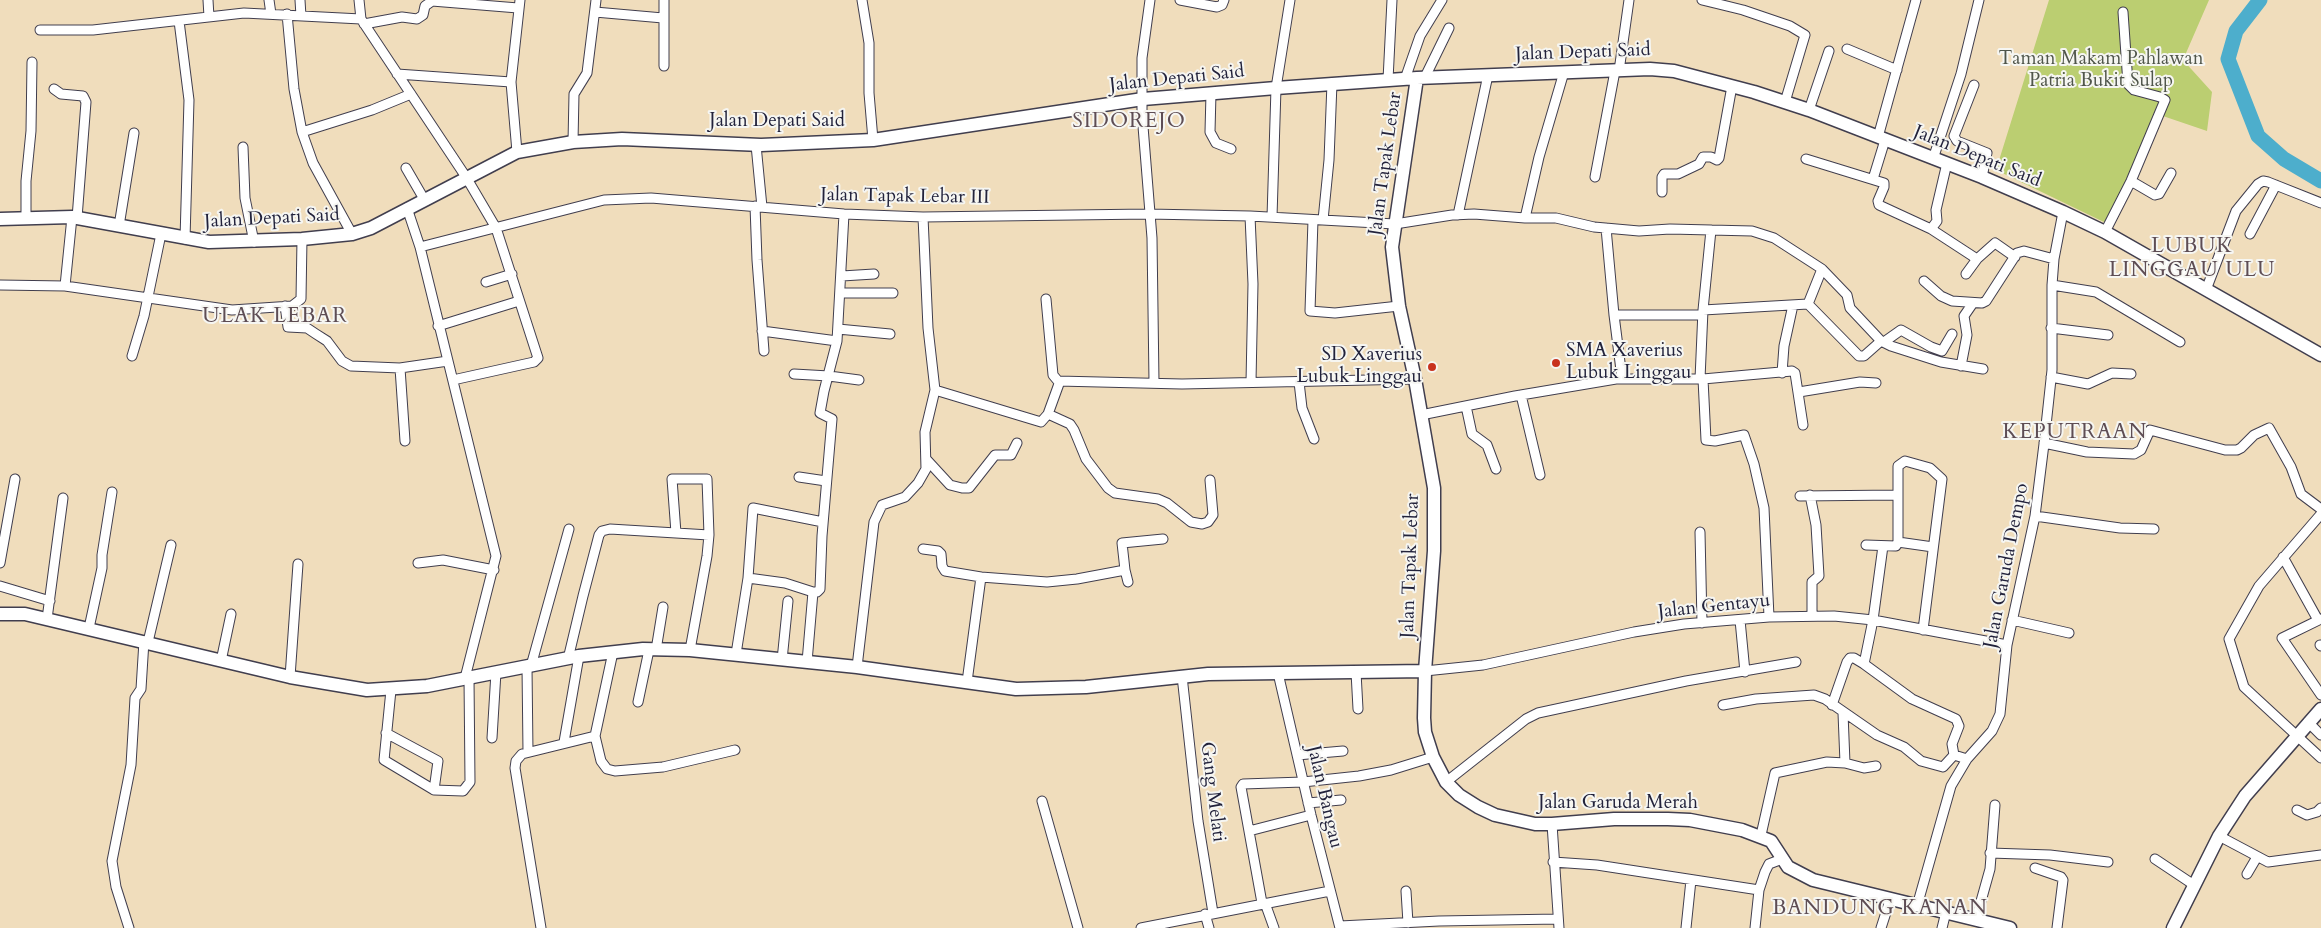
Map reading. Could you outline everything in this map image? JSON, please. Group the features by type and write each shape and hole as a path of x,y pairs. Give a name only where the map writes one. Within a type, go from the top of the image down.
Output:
{"street":[{"path":"208,0 209,17"},
{"path":"269,0 271,14"},
{"path":"300,0 301,16"},
{"path":"360,0 363,21 466,177 496,228 538,358 537,361 453,380"},
{"path":"573,142 574,94 587,73 596,0"},
{"path":"664,0 664,66"},
{"path":"862,0 869,43 869,93 873,140"},
{"path":"1150,0 1142,58 1152,246 1154,382"},
{"path":"1180,0 1217,7 1222,5 1224,0"},
{"path":"1272,217 1276,88 1290,0"},
{"path":"1388,80 1392,0"},
{"path":"1416,78 1420,36 1442,0"},
{"path":"1595,177 1617,71 1629,0"},
{"path":"1702,0 1729,3 1790,26 1805,35 1785,102"},
{"path":"1873,179 1897,70 1916,0"},
{"path":"1933,159 1961,74 1979,0"},
{"path":"40,30 93,30 244,13 287,14 363,21 402,17 417,19 423,15 425,6 432,1 519,4 511,82 516,152"},
{"path":"594,12 663,18"},
{"path":"2105,232 2131,181 2165,100 2134,90 2128,84 2123,12"},
{"path":"287,14 294,89 302,132 313,164 352,234"},
{"path":"179,21 189,100 185,240"},
{"path":"1416,78 1449,28"},
{"path":"1847,49 1897,70"},
{"path":"1809,110 1829,51"},
{"path":"26,218 26,181 32,122 32,62"},
{"name":"Jalan Depati Said","path":"0,219 75,218 185,240 226,243 302,239 352,234 370,228 516,152 573,142 639,140 756,145 873,140 1143,99 1211,93 1416,78 1674,70 1809,110 1982,177 2063,212 2105,232 2321,356"},
{"path":"1525,218 1539,157 1564,72"},
{"path":"398,74 511,82"},
{"path":"1458,215 1488,75"},
{"name":"Jalan Tapak Lebar","path":"1416,78 1392,247 1399,306 1415,379 1434,488 1434,551 1424,671"},
{"path":"1323,220 1329,160 1332,83"},
{"path":"1974,85 1954,139 1987,153 1982,177"},
{"path":"1662,192 1662,177 1664,174 1678,174 1699,164 1703,157 1711,157 1717,160 1719,158 1732,86"},
{"path":"54,89 61,94 83,96 86,102 75,218 65,286"},
{"path":"1211,93 1210,132 1216,143 1231,149"},
{"path":"302,132 372,110 411,94"},
{"path":"119,226 134,133"},
{"path":"756,145 764,351"},
{"path":"243,147 245,198 254,242"},
{"path":"1806,159 1884,184 1878,201 1879,205 1931,229 1977,259"},
{"path":"1931,229 1937,221 1936,210 1947,163"},
{"path":"406,168 424,199"},
{"path":"2131,181 2156,195 2159,194 2171,173"},
{"path":"2206,290 2236,211 2258,184 2263,181 2321,203"},
{"path":"2250,234 2276,185"},
{"name":"Jalan Tapak Lebar III","path":"420,247 604,200 651,198 844,214 923,217 1150,214 1250,216 1395,224 1458,215 1556,218 1606,228 1639,231 1752,231 1774,238 1822,269 1847,295 1850,308 1882,341"},
{"path":"391,690 384,760 434,790 458,792 466,790 468,786 467,678 496,556 420,247 407,208"},
{"name":"Jalan Garuda Dempo","path":"1917,906 1946,799 1956,775 1967,759 1992,731 2000,714 2007,645 2035,516 2051,377 2054,259 2063,212"},
{"path":"748,578 785,583 813,592 818,591 820,586 823,522 832,419 820,412 837,341 844,214"},
{"path":"1250,216 1254,293 1251,382"},
{"path":"857,667 874,522 882,505 901,500 913,490 922,478 927,460 925,432 935,390 928,328 923,217"},
{"path":"1313,220 1310,311 1336,314 1399,306"},
{"path":"1606,228 1622,378"},
{"path":"1711,230 1702,313 1701,379 1706,440 1715,441 1744,435 1754,464 1764,508 1769,618"},
{"path":"132,356 161,234"},
{"path":"0,285 65,286 232,310 295,305 301,299 302,239"},
{"path":"1966,274 1977,259 1995,243 2015,257"},
{"path":"1924,281 1941,296 1952,301 1986,302 2017,253 2024,251 2054,259"},
{"path":"1808,304 1822,269"},
{"path":"486,282 512,274"},
{"path":"842,276 874,274"},
{"path":"2052,285 2096,292 2180,342"},
{"path":"841,293 893,293"},
{"path":"1046,299 1053,375 1060,381 1182,384 1415,379"},
{"path":"438,326 519,301"},
{"path":"1961,366 1967,335 1964,316 1973,303"},
{"path":"1614,315 1702,313 1753,306 1808,304 1859,356 1864,356 1882,341 1901,330 1931,348 1942,351"},
{"path":"1782,373 1784,346 1793,305"},
{"path":"285,306 288,327 307,328 327,341 346,364 400,368 448,361"},
{"path":"2051,328 2108,335"},
{"path":"838,329 890,334"},
{"path":"762,331 837,341"},
{"path":"1941,362 1942,351 1952,334"},
{"path":"1882,341 1941,362 1983,369"},
{"path":"400,368 405,441"},
{"path":"1421,415 1521,395 1622,378 1701,379 1795,372 1803,425"},
{"path":"2051,377 2088,384 2112,373 2131,374"},
{"path":"794,374 859,380"},
{"path":"935,390 1034,422 1041,422 1048,414 1060,381"},
{"path":"1299,382 1302,408 1314,439"},
{"path":"1799,392 1860,382 1876,383"},
{"path":"1521,395 1540,475"},
{"path":"1466,406 1472,434 1487,445 1496,469"},
{"path":"1048,414 1070,424 1086,459 1108,488 1116,493 1167,502 1191,522 1202,524 1208,522 1213,515 1210,480"},
{"path":"2044,443 2087,452 2134,454 2141,450 2150,430 2225,450 2237,450 2254,435 2268,428 2291,467 2301,494 2321,510"},
{"path":"927,460 950,484 969,488 995,455 1011,455 1017,443"},
{"path":"1866,544 1897,546 1900,463 1905,461 1930,468 1940,475 1942,479 1923,630"},
{"path":"799,477 826,481"},
{"path":"676,533 672,479 703,478 708,482 709,535 690,650"},
{"path":"0,563 15,479"},
{"path":"89,628 102,568 102,555 112,492"},
{"path":"1810,495 1816,525 1819,576 1812,582 1812,616"},
{"path":"1800,496 1898,495"},
{"path":"47,619 64,498"},
{"path":"736,654 748,578 753,508 823,522"},
{"path":"2321,514 2256,591 2229,639 2244,687 2298,734 2321,758"},
{"path":"2035,516 2120,528 2154,529"},
{"path":"528,752 528,667 569,529"},
{"path":"564,742 574,658 599,535 604,530 610,529 709,535"},
{"path":"1700,532 1702,623"},
{"path":"1128,582 1122,543 1163,539"},
{"path":"1898,542 1933,547"},
{"path":"129,928 116,888 112,861 131,765 135,698 141,689 146,642 171,545"},
{"path":"1864,664 1873,620 1883,546"},
{"path":"923,549 938,551 941,554 942,566 945,572 981,577 1047,582 1077,579 1125,570"},
{"path":"2283,557 2319,620 2282,638 2321,695"},
{"path":"418,563 443,560 494,570"},
{"path":"290,677 298,564"},
{"path":"967,682 981,577"},
{"path":"0,586 50,601"},
{"path":"807,662 813,592"},
{"path":"782,660 788,601"},
{"path":"638,702 663,607"},
{"path":"0,614 24,614 290,677 357,689 391,690 427,686 574,658 613,652 652,650 690,650 736,654 857,667 1016,689 1086,687 1182,676 1424,671"},
{"path":"221,661 231,614"},
{"name":"Jalan Gentayu","path":"1424,671 1484,665 1634,632 1702,623 1812,616 1873,620 2007,645"},
{"path":"1740,620 1744,672"},
{"path":"2012,620 2069,633"},
{"path":"613,652 595,736 604,766 611,770 663,767 735,750"},
{"path":"1832,705 1847,662 1854,658 1912,699 1956,719 1959,726 1952,744 1954,755"},
{"path":"1446,782 1526,719 1538,713 1686,681 1796,662"},
{"name":"Jalan Garuda Merah","path":"1424,671 1425,732 1433,757 1446,782 1459,795 1478,807 1496,814 1535,824 1614,819 1690,820 1761,835"},
{"path":"492,738 496,672"},
{"path":"1356,672 1358,709"},
{"name":"Jalan Bangau","path":"1278,673 1308,803 1340,927"},
{"name":"Gang Melati","path":"1182,676 1209,913 1209,928"},
{"path":"1723,705 1756,699 1808,695 1820,697 1877,736 1904,747 1921,761 1943,767 1954,755"},
{"path":"2173,928 2219,836 2245,796 2321,709"},
{"path":"1843,713 1845,763"},
{"path":"2308,722 2321,735"},
{"path":"386,733 438,761 434,790"},
{"path":"541,928 515,768 518,758 528,752 595,736"},
{"path":"1297,755 1343,751"},
{"path":"1954,755 1967,759"},
{"path":"1274,928 1264,903 1249,831 1242,784 1303,782 1391,770 1433,757"},
{"path":"1876,766 1864,768 1845,763 1826,762 1807,764 1775,773 1761,835 1774,844 1782,859 1794,871 1813,880 2010,928"},
{"path":"1308,803 1341,800"},
{"path":"1042,801 1078,928"},
{"path":"1976,919 1989,872 1995,805"},
{"path":"2296,810 2307,815 2321,808"},
{"path":"1249,831 1311,815"},
{"path":"1340,927 1408,923 1439,925 1558,924 1552,824"},
{"path":"2219,836 2257,857 2272,862 2289,858 2321,855"},
{"path":"1990,853 2050,855 2108,862"},
{"path":"2247,874 2257,857"},
{"path":"1755,928 1759,890 1769,864 1782,859"},
{"path":"2155,859 2194,885"},
{"path":"1553,862 1597,865 1759,890"},
{"path":"2035,868 2061,877 2063,880 2057,928"},
{"path":"1686,928 1691,880"},
{"path":"1141,928 1173,924 1209,913 1330,891"},
{"path":"1406,891 1408,923"},
{"path":"1881,928 1890,900"},
{"path":"1942,928 1946,912"}],"green space":[{"name":"Taman Makam Pahlawan Patria Bukit Sulap","path":"2049,0 2209,0 2183,60 2212,92 2207,131 2157,114 2106,223 1996,170"}],"waterway":[{"path":"2260,0 2236,31 2228,59 2258,136 2284,159 2321,181"}],"place":[{"name":"SMA Xaverius Lubuk Linggau","path":"1556,363"},
{"name":"SD Xaverius Lubuk Linggau","path":"1432,367"}],"district":[{"name":"SIDOREJO","path":"1129,122"},
{"name":"LUBUK LINGGAU ULU","path":"2192,259"},
{"name":"ULAK LEBAR","path":"275,317"},
{"name":"KEPUTRAAN","path":"2075,433"},
{"name":"BANDUNG KANAN","path":"1880,909"}]}
